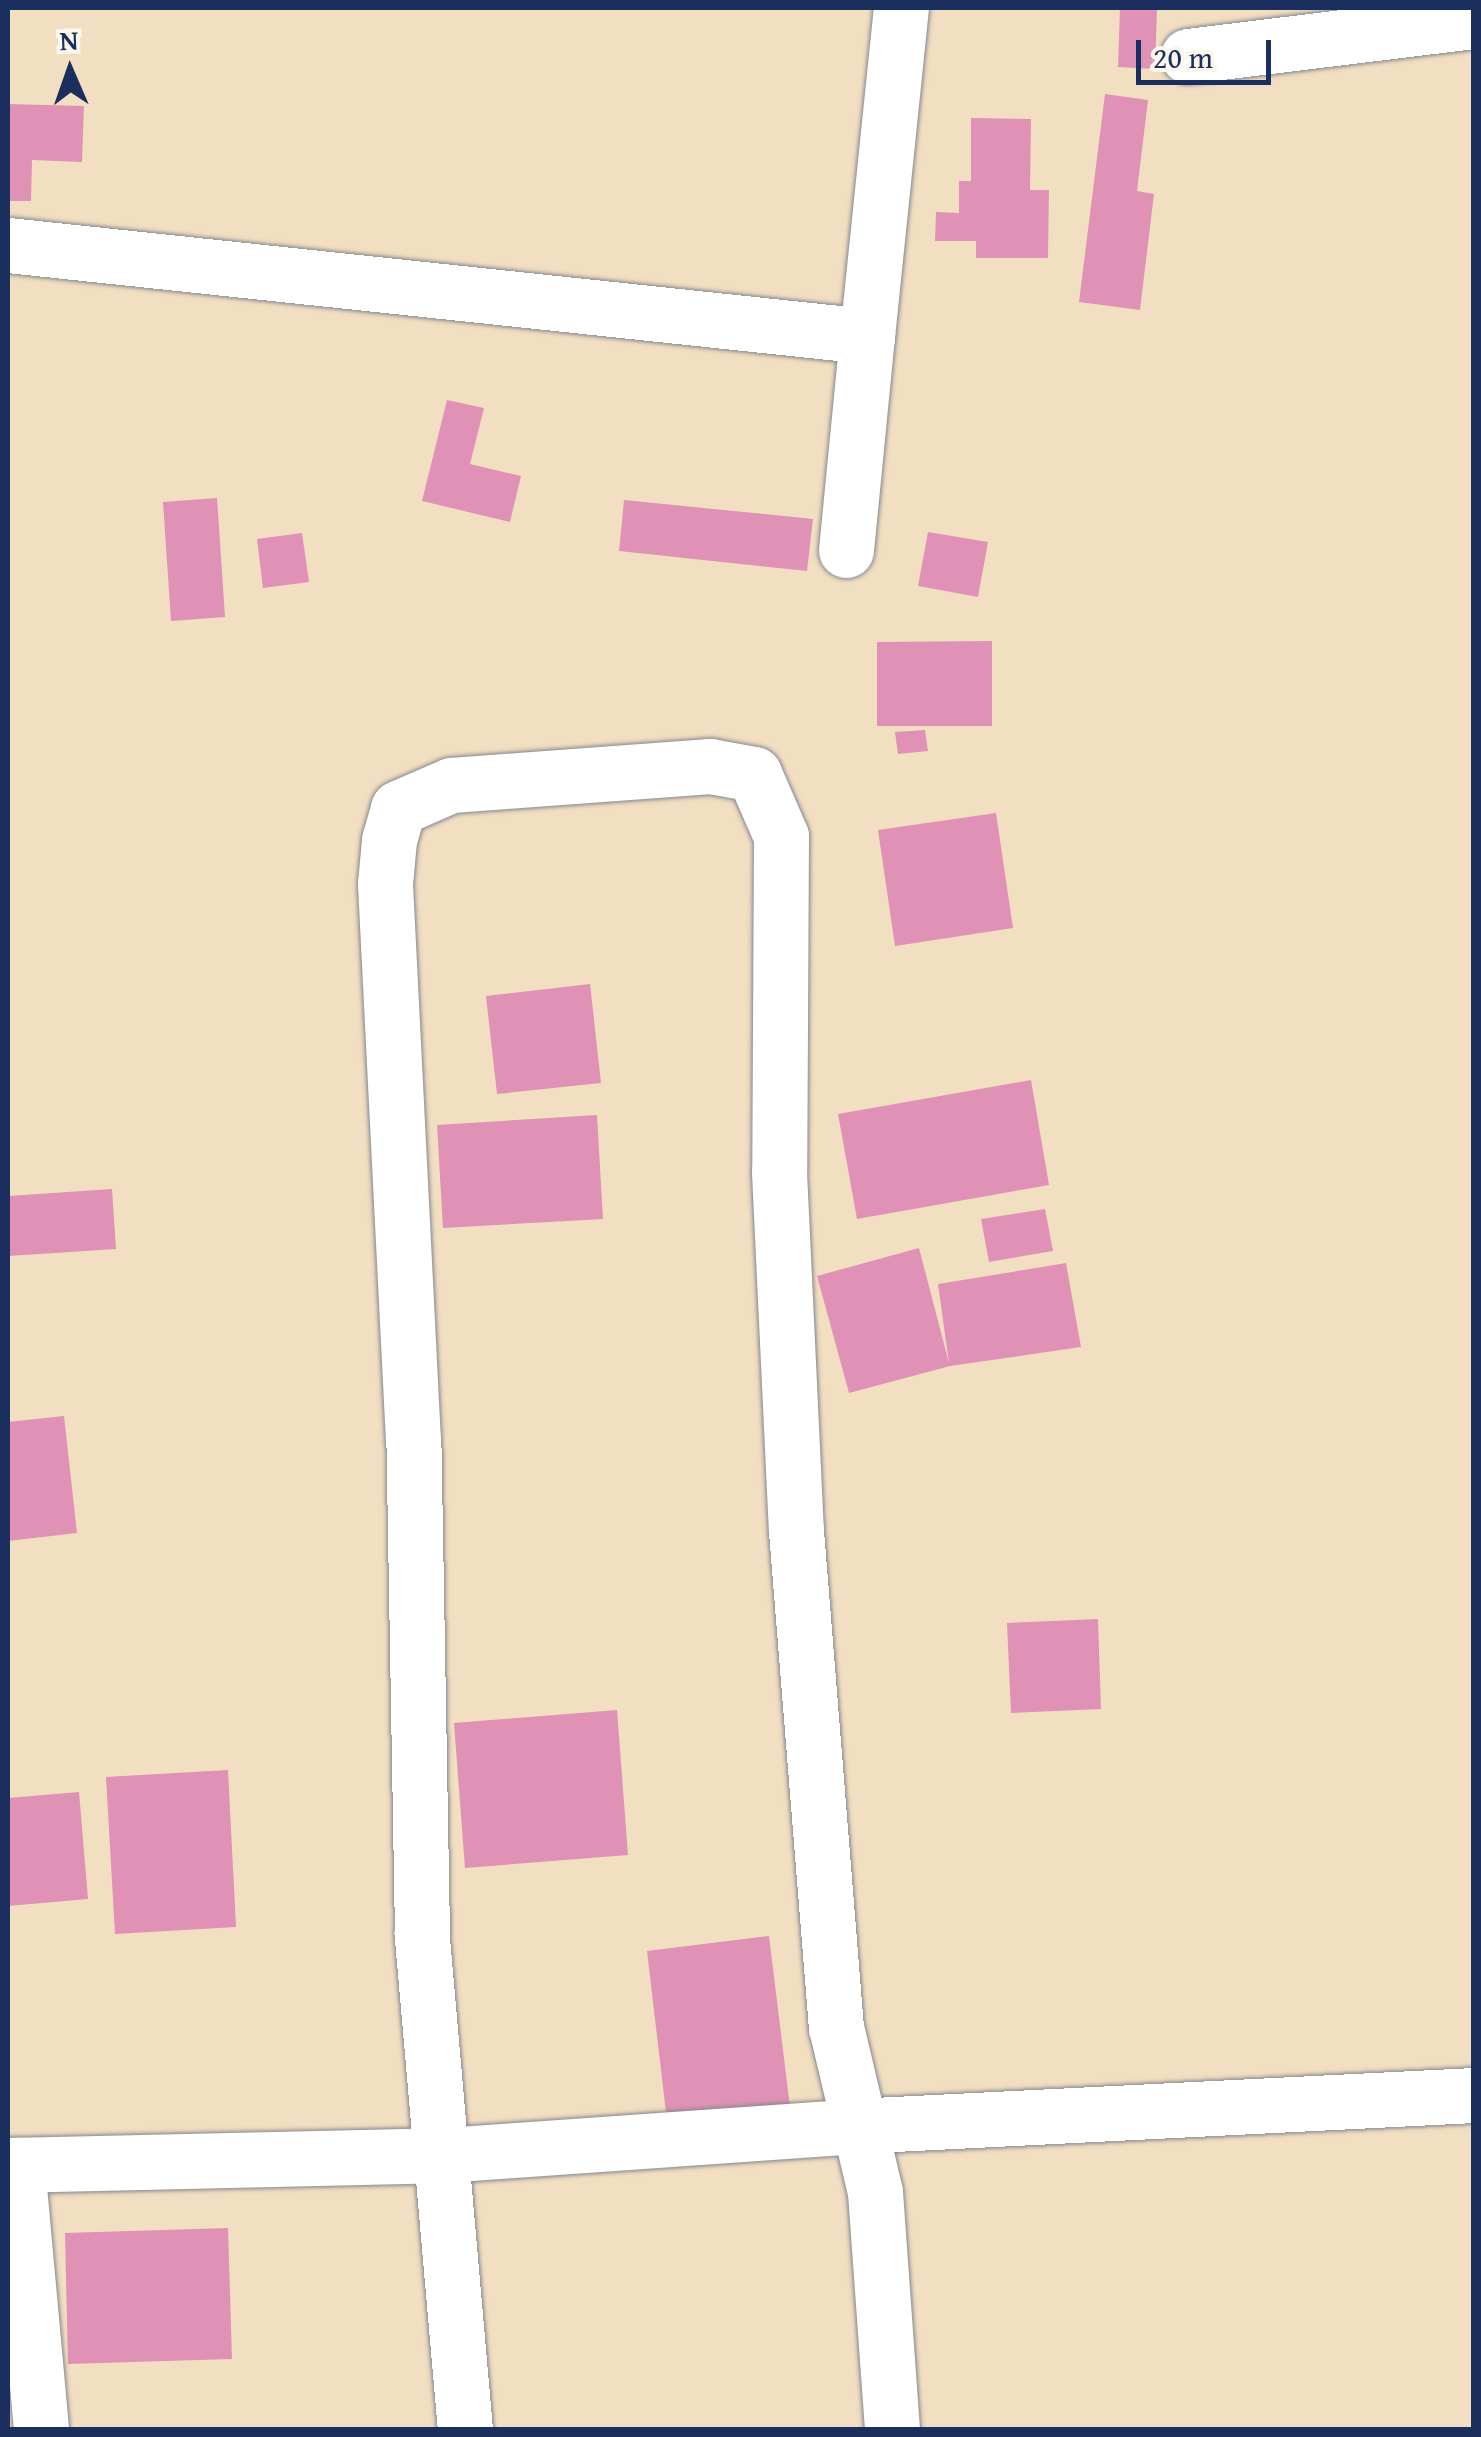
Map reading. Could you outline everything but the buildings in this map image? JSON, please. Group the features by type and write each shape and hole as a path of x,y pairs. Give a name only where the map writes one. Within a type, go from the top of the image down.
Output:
{"street":[{"path":"846,550 901,8"},
{"path":"1188,56 1474,20"},
{"path":"8,245 867,336"},
{"path":"465,2430 422,1934 413,1442 385,884 390,840 398,808 451,785 710,766 754,774 781,836 778,1172 796,1531 836,2027 854,2126 875,2192 892,2430"},
{"path":"41,2430 12,2165 444,2155 854,2126 1474,2095"}]}
